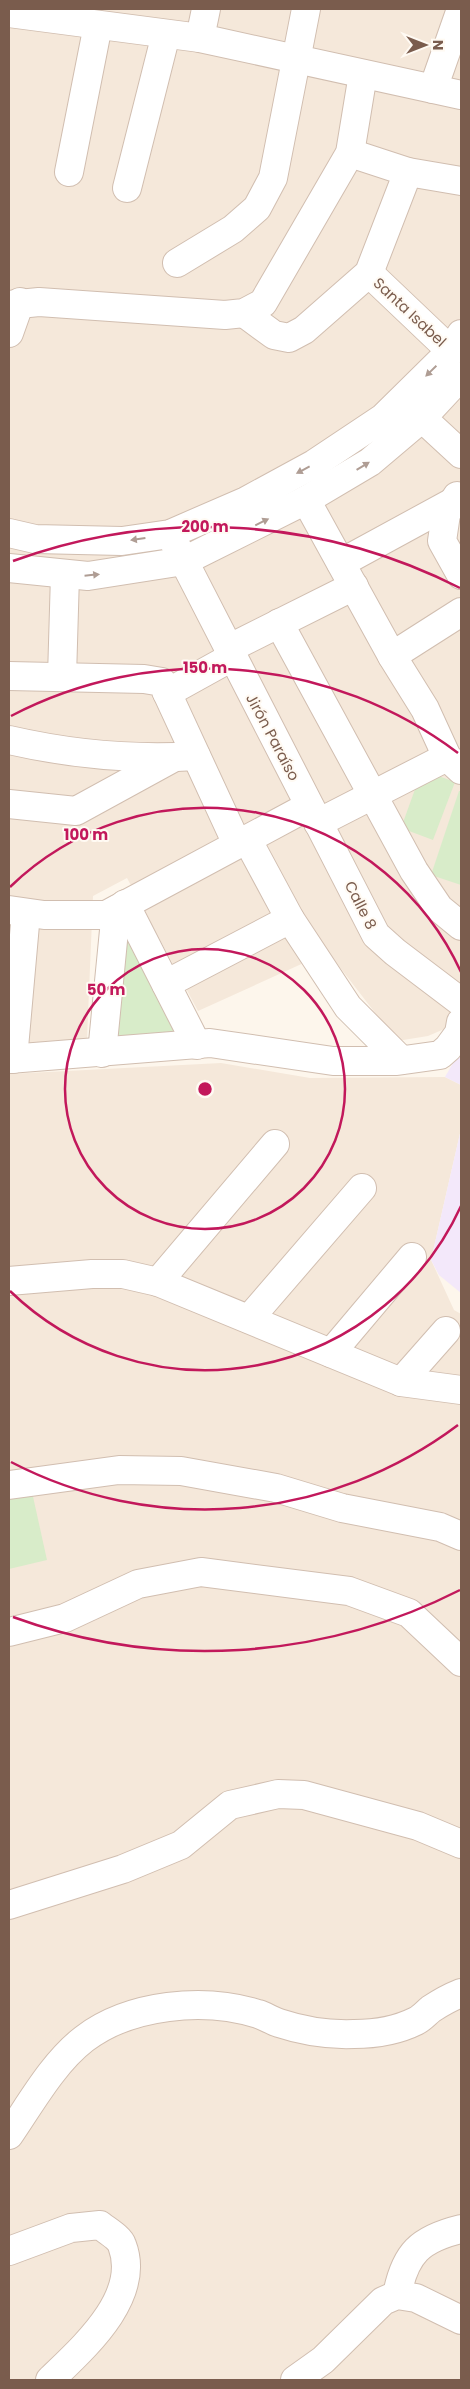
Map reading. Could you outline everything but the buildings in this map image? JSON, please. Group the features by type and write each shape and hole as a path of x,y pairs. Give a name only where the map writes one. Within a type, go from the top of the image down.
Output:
{"street":[{"path":"200,38 206,9"},
{"path":"177,263 233,228 257,208 273,178 306,9"},
{"path":"433,89 461,9"},
{"path":"9,13 200,38 461,95"},
{"path":"69,172 98,25"},
{"path":"127,188 166,34"},
{"path":"9,333 14,303 199,315 244,313 262,303 350,153 363,74"},
{"path":"350,153 408,172 461,181"},
{"path":"244,313 274,335 289,338 304,330 369,273 408,172"},
{"name":"Santa Isabel","path":"369,273 458,353"},
{"path":"9,568 88,576 184,560 306,500 370,462 422,418 458,353"},
{"path":"9,533 35,539 122,541 170,534 246,500 314,464 383,418 458,353"},
{"path":"422,418 461,454"},
{"path":"167,693 279,623 457,495"},
{"path":"457,495 446,514 442,541 461,575"},
{"path":"306,500 392,656 454,763 242,842 106,915 18,911 11,1059 210,1043 333,1061 401,1060 440,1055 459,1033 461,1022"},
{"name":"Jirón Paraíso","path":"170,534 314,814"},
{"path":"62,677 64,575"},
{"path":"392,656 461,612"},
{"path":"279,623 374,794 414,871 439,908 461,926"},
{"path":"9,676 144,679 162,682 167,693 185,757 348,1007 401,1060"},
{"path":"9,740 54,750 152,758 185,757"},
{"path":"9,804 76,811 185,757"},
{"name":"Calle 8","path":"314,814 376,935 395,952 461,1002"},
{"path":"120,907 166,984 197,1044"},
{"path":"102,1053 120,907"},
{"path":"166,984 290,919"},
{"path":"158,1282 275,1144"},
{"path":"248,1319 362,1188"},
{"path":"331,1353 412,1257"},
{"path":"9,1281 123,1274 158,1282 401,1382 461,1390"},
{"path":"401,1382 446,1330"},
{"path":"9,1485 119,1470 181,1471 276,1488 342,1508 440,1527 461,1536"},
{"path":"9,1632 66,1618 138,1584 201,1572 349,1591 409,1613 461,1662"},
{"path":"9,1905 123,1869 181,1846 230,1805 278,1794 304,1795 418,1826 461,1844"},
{"path":"9,2134 58,2066 83,2040 112,2023 154,2010 195,2006 220,2007 259,2014 276,2023 309,2032 354,2034 386,2030 417,2021 431,2010 461,1993"},
{"path":"9,2251 71,2228 100,2225 122,2244 128,2271 114,2307 95,2336 50,2380"},
{"path":"397,2295 401,2272 409,2257 423,2243 461,2229"},
{"path":"294,2380 323,2360 383,2301 397,2295 416,2298 461,2320"}],"shaded area":[{"path":"9,9 461,9 461,1017 449,1027 428,1036 397,1041 328,952 198,1011 127,878 93,896 87,1039 9,1045"},
{"path":"461,1049 461,1085 445,1077"},
{"path":"221,1063 310,1078 445,1077 461,1085 461,1129 431,1260 454,1310 461,1314 461,2380 9,2380 9,1074"},
{"path":"461,1129 461,1293 439,1275 431,1260"}],"green space":[{"path":"422,770 455,782 433,840 401,828"},
{"path":"459,791 461,791 461,885 431,875"},
{"path":"125,929 180,1033 119,1045 111,1029"},
{"path":"32,1492 47,1560 9,1569 9,1497"}]}
